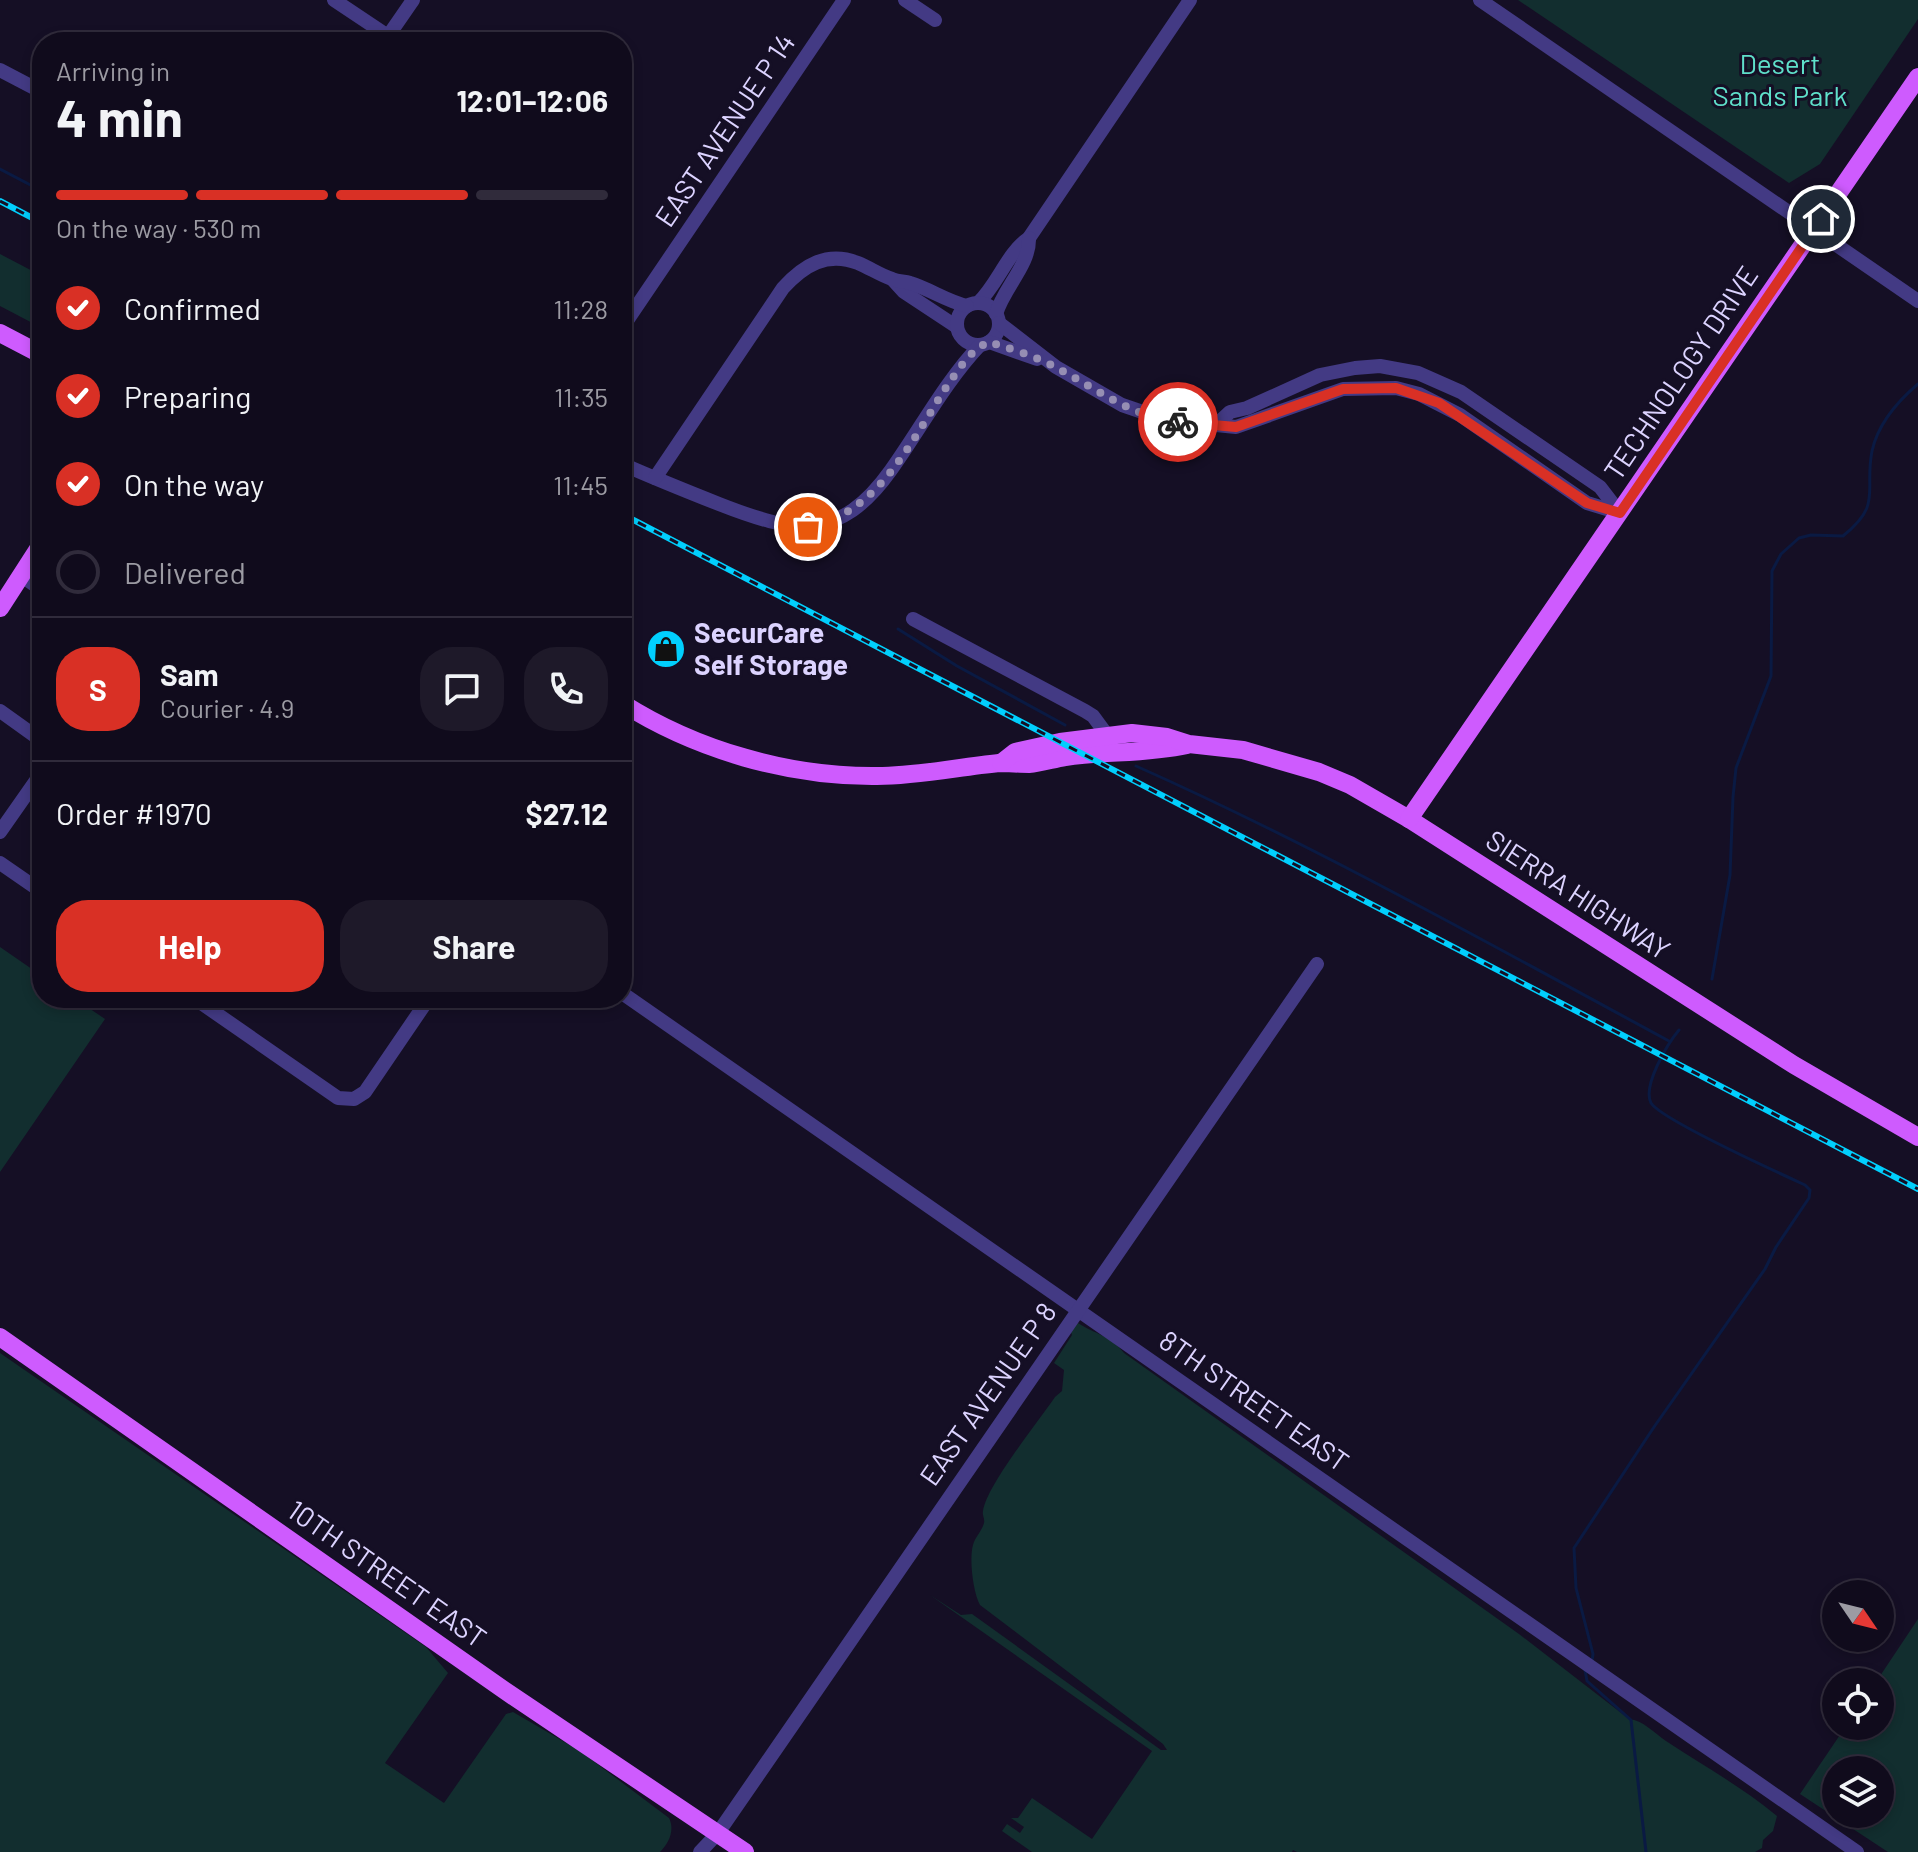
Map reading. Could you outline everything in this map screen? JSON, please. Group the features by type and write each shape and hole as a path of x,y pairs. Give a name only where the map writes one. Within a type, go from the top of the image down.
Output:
{"main road":[{"name":"TECHNOLOGY DRIVE","path":"1409,819 1918,77"},
{"path":"0,333 32,350"},
{"path":"0,608 32,558"},
{"name":"SIERRA HIGHWAY","path":"632,710 697,742 747,759 804,770 877,776 1001,763 1032,764 1067,757 1169,749 1189,744"},
{"name":"SIERRA HIGHWAY","path":"1001,763 1015,752 1132,733 1243,750 1319,772 1350,785 1409,819 1769,1050 1918,1137"},
{"name":"10TH STREET EAST","path":"0,1337 504,1690 745,1852"}],"street":[{"path":"334,0 377,32"},
{"path":"391,32 413,0"},
{"name":"EAST AVENUE P 14","path":"632,313 844,0"},
{"path":"905,0 935,20"},
{"path":"957,327 959,315 993,287 1020,244 1029,238 1190,0"},
{"path":"1480,0 1918,301"},
{"path":"0,70 32,87"},
{"path":"632,468 770,523 797,527 824,524 847,513 874,491 890,472 960,367 994,337 1003,294 1029,252 1029,238"},
{"path":"655,478 783,288 799,271 817,261 834,258 858,263 894,281 904,292 948,318 967,342 985,343 1056,367"},
{"path":"894,281 909,282 946,301 989,306 998,319 1056,367 1122,405 1146,415 1236,427 1343,389 1396,388 1439,403 1587,503 1620,513"},
{"path":"1217,424 1230,412 1247,408 1320,375 1380,366 1418,373 1461,392 1600,487 1620,513"},
{"path":"20,575 32,583"},
{"path":"913,619 1085,711 1093,716 1107,735"},
{"path":"0,711 32,734"},
{"path":"0,832 32,786"},
{"path":"0,863 32,885"},
{"name":"EAST AVENUE P 8","path":"700,1852 718,1833 1317,964"},
{"name":"8TH STREET EAST","path":"632,1000 1857,1852"},
{"path":"208,1008 338,1098 354,1099 365,1092 417,1008"}],"green space":[{"name":"Desert Sands Park","path":"1518,0 1918,0 1918,19 1820,164 1789,183"},
{"path":"0,254 32,271 32,323 0,306"},
{"path":"0,947 32,969 32,1008 89,1008 105,1019 0,1172"},
{"path":"1078,1323 1114,1343 1519,1634 1629,1719 1644,1724 1764,1805 1777,1816 1773,1831 1763,1840 1762,1848 1755,1852 1032,1852 1002,1831 1007,1824 1020,1833 1024,1827 1011,1818 1018,1818 1032,1798 1092,1839 1152,1751 930,1595 961,1615 972,1614 1161,1750 1167,1750 980,1605 974,1584 972,1551 984,1523 983,1512 987,1500 1014,1454 1062,1391 1064,1370 1054,1363 1072,1335 1070,1330"},
{"path":"0,1353 426,1647 448,1673 385,1763 444,1803 506,1714 513,1712 580,1751 669,1818 671,1832 660,1852 0,1852"},
{"path":"1918,1619 1918,1852 1888,1852 1852,1828 1894,1828 1894,1756 1826,1756 1837,1740 1894,1740 1894,1668 1885,1668"},
{"path":"1822,1761 1822,1808 1800,1794"}],"waterway":[{"path":"0,169 32,186"},
{"path":"1712,979 1730,875 1736,768 1771,676 1772,571 1781,554 1799,538 1811,535 1843,536 1863,515 1870,497 1870,465 1875,441 1890,414 1918,384"},
{"path":"898,629 957,666 1065,725"},
{"path":"1136,766 1338,864 1669,1041"},
{"path":"1592,1661 1593,1654 1576,1588 1574,1548 1765,1269 1809,1198 1810,1190 1805,1185 1698,1133 1651,1103 1649,1096 1653,1076 1679,1030"},
{"path":"1585,1670 1587,1681 1631,1720 1646,1852"}],"railway":[{"path":"0,201 32,218"},
{"path":"632,519 1918,1189"}],"way so far":[{"path":"808,527 824,524 847,513 874,491 960,367 980,345 989,342 1056,367 1122,405 1146,415 1178,422"}],"place":[{"name":"SecurCare Self Storage","path":"666,649"}],"route":[{"path":"1178,422 1236,427 1343,389 1396,388 1439,403 1587,503 1620,513 1821,219"}]}
